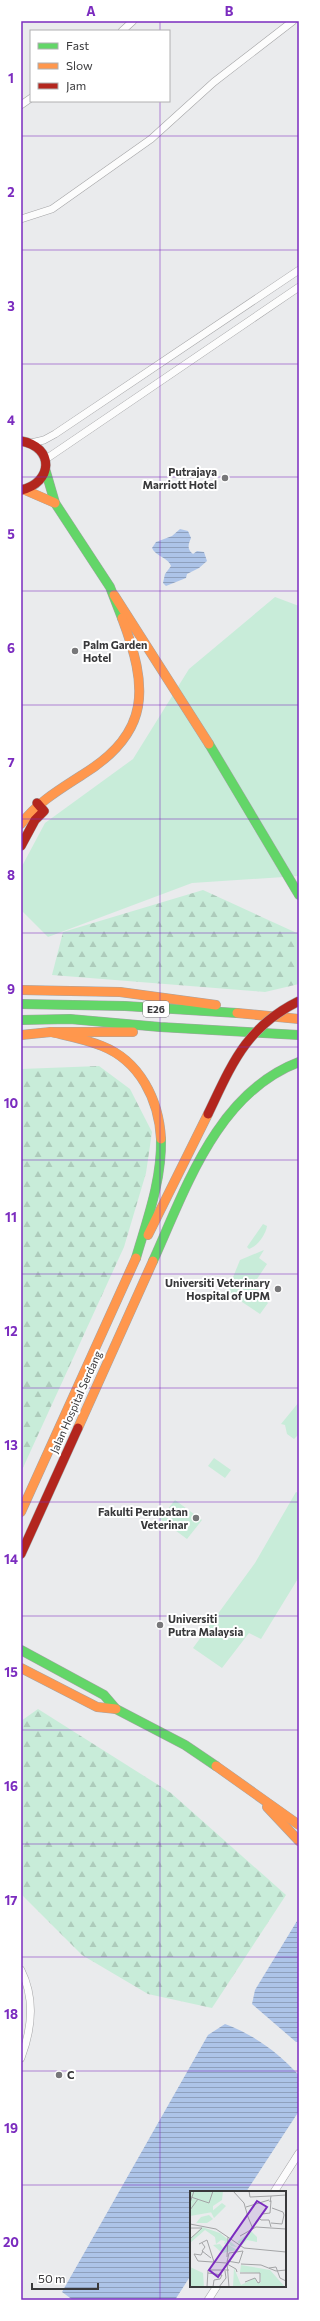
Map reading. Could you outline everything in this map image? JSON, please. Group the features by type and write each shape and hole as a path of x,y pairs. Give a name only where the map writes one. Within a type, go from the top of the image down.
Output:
{"main road":[{"path":"21,441 31,443 38,447 46,459 46,472 55,503 103,575 114,595 213,751 299,895"},
{"path":"23,490 34,487 41,481 46,472"},
{"path":"23,490 55,503"},
{"path":"21,824 37,803 89,771 106,758 129,731 137,714 141,678 137,656 114,595"},
{"path":"21,846 35,820 44,811 37,803"},
{"path":"21,990 120,992 198,1001 240,1012"},
{"path":"136,1258 232,1063 247,1039 263,1022 287,1005 299,1000"},
{"name":"E26","path":"21,1004 72,1004 240,1012 299,1019"},
{"name":"E26","path":"21,1020 70,1019 160,1027 299,1035"},
{"path":"21,1035 51,1032 128,1032 160,1027"},
{"path":"51,1032 92,1042 121,1056 138,1071 155,1100 161,1124 162,1150 136,1258"},
{"name":"Jalan Hospital Serdang","path":"21,1554 206,1144 233,1108 263,1082 299,1062"},
{"name":"Jalan Hospital Serdang","path":"21,1512 136,1258"},
{"path":"21,1650 104,1695 116,1709"},
{"path":"21,1668 97,1707 116,1709 185,1745 216,1765 299,1825"},
{"path":"261,1799 284,1828 299,1841"}],"street":[{"path":"123,30 133,21"},
{"path":"21,219 52,209 150,140 214,82 293,21"},
{"path":"21,105 30,99"},
{"path":"31,443 44,440 55,434 299,270"},
{"path":"46,459 299,286"},
{"path":"21,1970 30,1992 31,2012 29,2031 21,2058"},
{"path":"275,2191 299,2153"},
{"path":"208,2300 216,2287"}],"green space":[{"path":"275,597 299,606 299,876 192,883 48,937 21,910 21,868 45,823 133,759 189,669"},
{"path":"203,890 299,934 299,984 265,992 52,975 63,932"},
{"path":"99,1066 130,1089 152,1132 146,1173 124,1247 21,1472 21,1069"},
{"path":"263,1224 267,1226 263,1236 255,1246 249,1249 247,1247"},
{"path":"264,1250 259,1258 267,1264 257,1279 259,1300 264,1299 268,1303 260,1314 227,1292 240,1260"},
{"path":"299,1402 299,1434 294,1439 287,1434 285,1425 281,1424"},
{"path":"214,1458 231,1470 225,1478 208,1466"},
{"path":"296,1492 299,1493 299,1577 261,1639 249,1633 222,1668 193,1648 255,1563"},
{"path":"175,1500 202,1520 187,1539 160,1519"},
{"path":"38,1709 171,1793 286,1895 212,2008 148,1994 82,1955 21,1894 21,1721"}],"water":[{"path":"180,529 188,531 191,538 189,547 191,552 193,554 197,551 204,552 207,561 199,568 187,574 186,578 166,586 163,583 165,574 171,566 152,548 156,542 172,536"},
{"path":"297,1921 299,2042 296,2042 252,2004 255,1990"},
{"path":"225,2024 256,2039 274,2051 299,2075 299,2111 247,2191 190,2191 190,2277 175,2300 73,2300 62,2292 208,2035"}],"traffic: fast":[{"path":"46,472 55,503 110,587 122,618"},
{"path":"209,744 299,895"},
{"path":"21,1004 125,1006 237,1013"},
{"path":"21,1020 70,1019 160,1027 299,1035"},
{"path":"153,1261 192,1174 225,1119 246,1096 271,1076 299,1062"},
{"path":"136,1258 156,1185 161,1154 161,1139"},
{"path":"21,1650 104,1695 116,1709 185,1745 216,1766"}],"traffic: slow":[{"path":"25,490 55,503"},
{"path":"114,595 209,744"},
{"path":"21,824 34,809 49,797 105,759 121,742 132,725 138,706 139,687 137,666 122,618"},
{"path":"21,990 120,992 216,1005"},
{"path":"237,1013 299,1019"},
{"path":"51,1032 102,1046 127,1061 137,1072 151,1096 156,1110 161,1139"},
{"path":"21,1035 51,1032 133,1032"},
{"path":"148,1235 208,1114"},
{"path":"21,1512 136,1258"},
{"path":"78,1428 153,1261"},
{"path":"21,1668 97,1707 116,1709"},
{"path":"216,1766 299,1825"},
{"path":"267,1807 299,1841"}],"traffic: jam":[{"path":"21,441 40,450 46,465 44,473 39,480 32,486 21,490"},
{"path":"21,846 35,820 44,811 37,803"},
{"path":"208,1114 233,1063 253,1035 281,1011 299,1001"},
{"path":"21,1554 78,1428"}],"place":[{"name":"Putrajaya Marriott Hotel","path":"225,478"},
{"name":"Palm Garden Hotel","path":"75,651"},
{"name":"Universiti Veterinary Hospital of UPM","path":"278,1289"},
{"name":"Fakulti Perubatan Veterinar","path":"196,1518"},
{"name":"Universiti Putra Malaysia","path":"160,1625"},
{"name":"C","path":"59,2075"}]}
